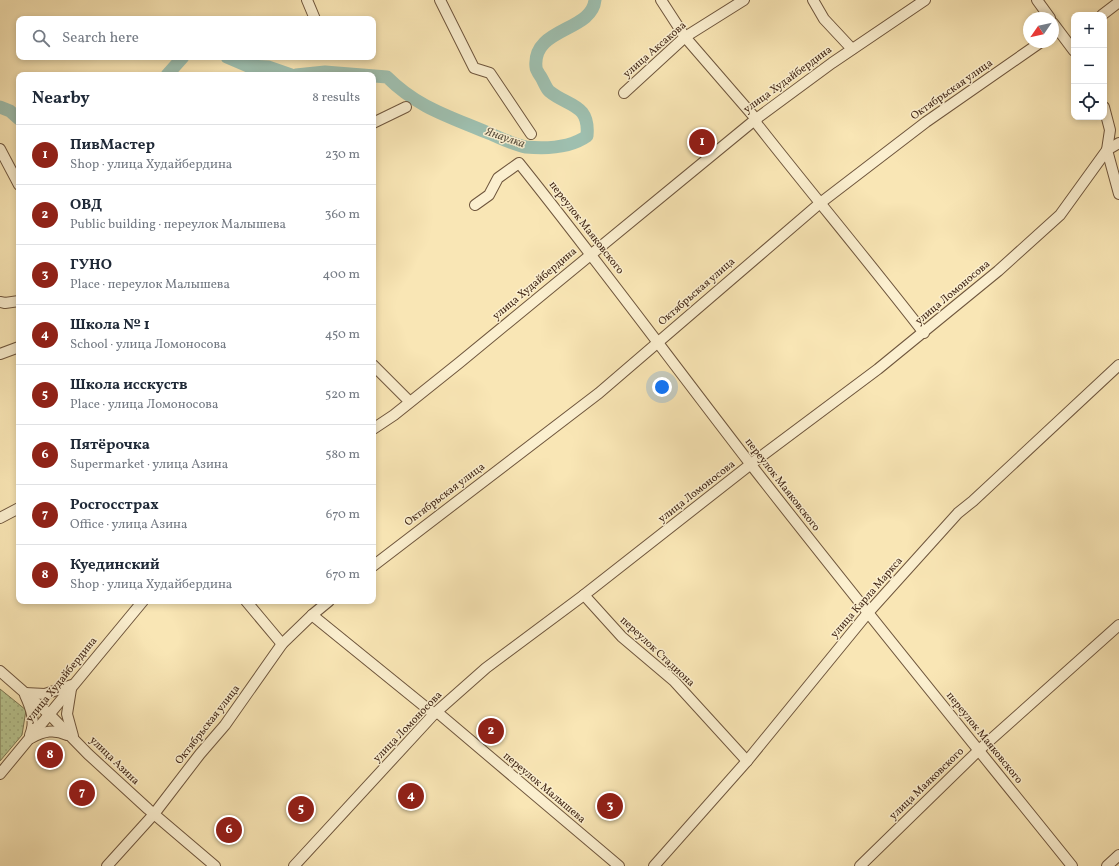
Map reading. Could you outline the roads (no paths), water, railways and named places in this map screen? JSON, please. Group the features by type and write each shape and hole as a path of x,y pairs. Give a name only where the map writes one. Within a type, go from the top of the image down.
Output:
{"street":[{"path":"307,0 314,16"},
{"path":"440,0 474,68 490,72 531,134"},
{"path":"661,0 685,37 756,119 757,124 819,204 876,271 924,333"},
{"name":"улица Аксакова","path":"624,93 685,37 744,0"},
{"path":"814,0 824,19 852,49"},
{"name":"улица Худайбердина","path":"376,427 465,358 756,119 852,49 925,0"},
{"path":"1037,0 1046,12"},
{"path":"1106,12 1119,2"},
{"path":"1059,32 1070,39"},
{"name":"Октябрьская улица","path":"376,564 598,393 658,343 720,287 819,204 926,122 1032,48"},
{"path":"376,122 406,107"},
{"path":"1107,118 1110,130 1107,150 1119,194"},
{"name":"улица Ломоносова","path":"294,866 435,713 486,668 584,595 751,464 924,333 998,271 1060,215 1107,150 1119,143"},
{"path":"0,149 16,179"},
{"name":"переулок Маяковского","path":"475,205 489,195 498,178 520,163 591,253 658,343 868,614 1072,866"},
{"path":"0,302 16,301"},
{"path":"0,354 16,348"},
{"name":"улица Карла Маркса","path":"654,866 747,761 868,614 958,513 973,501 1119,365"},
{"path":"376,368 409,401"},
{"path":"0,518 16,510"},
{"name":"переулок Стадиона","path":"584,595 622,637 674,681 747,761"},
{"name":"улица Худайбердина","path":"0,774 140,604"},
{"path":"249,604 282,644"},
{"name":"Октябрьская улица","path":"107,866 154,814 200,754 225,725 282,644 325,604"},
{"name":"переулок Малышева","path":"312,615 435,713 619,866"},
{"name":"улица Маяковского","path":"860,866 979,750 1119,625"},
{"name":"улица Азина","path":"0,671 49,714 154,814 215,866"},
{"path":"28,740 33,729 33,721 32,711 25,693 45,694 72,685"},
{"path":"72,685 68,699 67,714 74,739"},
{"path":"28,740 39,734 57,730 74,739"},
{"path":"1107,866 1119,855"}],"waterway":[{"name":"Янаулка","path":"376,76 387,77 410,96 434,110 511,143 534,148 558,147 573,143 587,136 585,117 576,107 548,90 536,69 537,54 543,44 552,37 584,18 591,10 595,0"},
{"name":"Янаулка","path":"170,72 180,60"},
{"name":"Янаулка","path":"234,60 248,66 268,67 282,72"},
{"name":"Янаулка","path":"0,107 10,111 16,116"}],"place":[{"name":"ПивМастер","path":"702,142"},
{"name":"ОВД","path":"491,731"},
{"name":"Куединский","path":"50,755"},
{"name":"Росгосстрах","path":"82,793"},
{"name":"Школа № 1","path":"411,796"},
{"name":"ГУНО","path":"610,806"},
{"name":"Школа исскуств","path":"301,809"},
{"name":"Пятёрочка","path":"229,830"}]}
